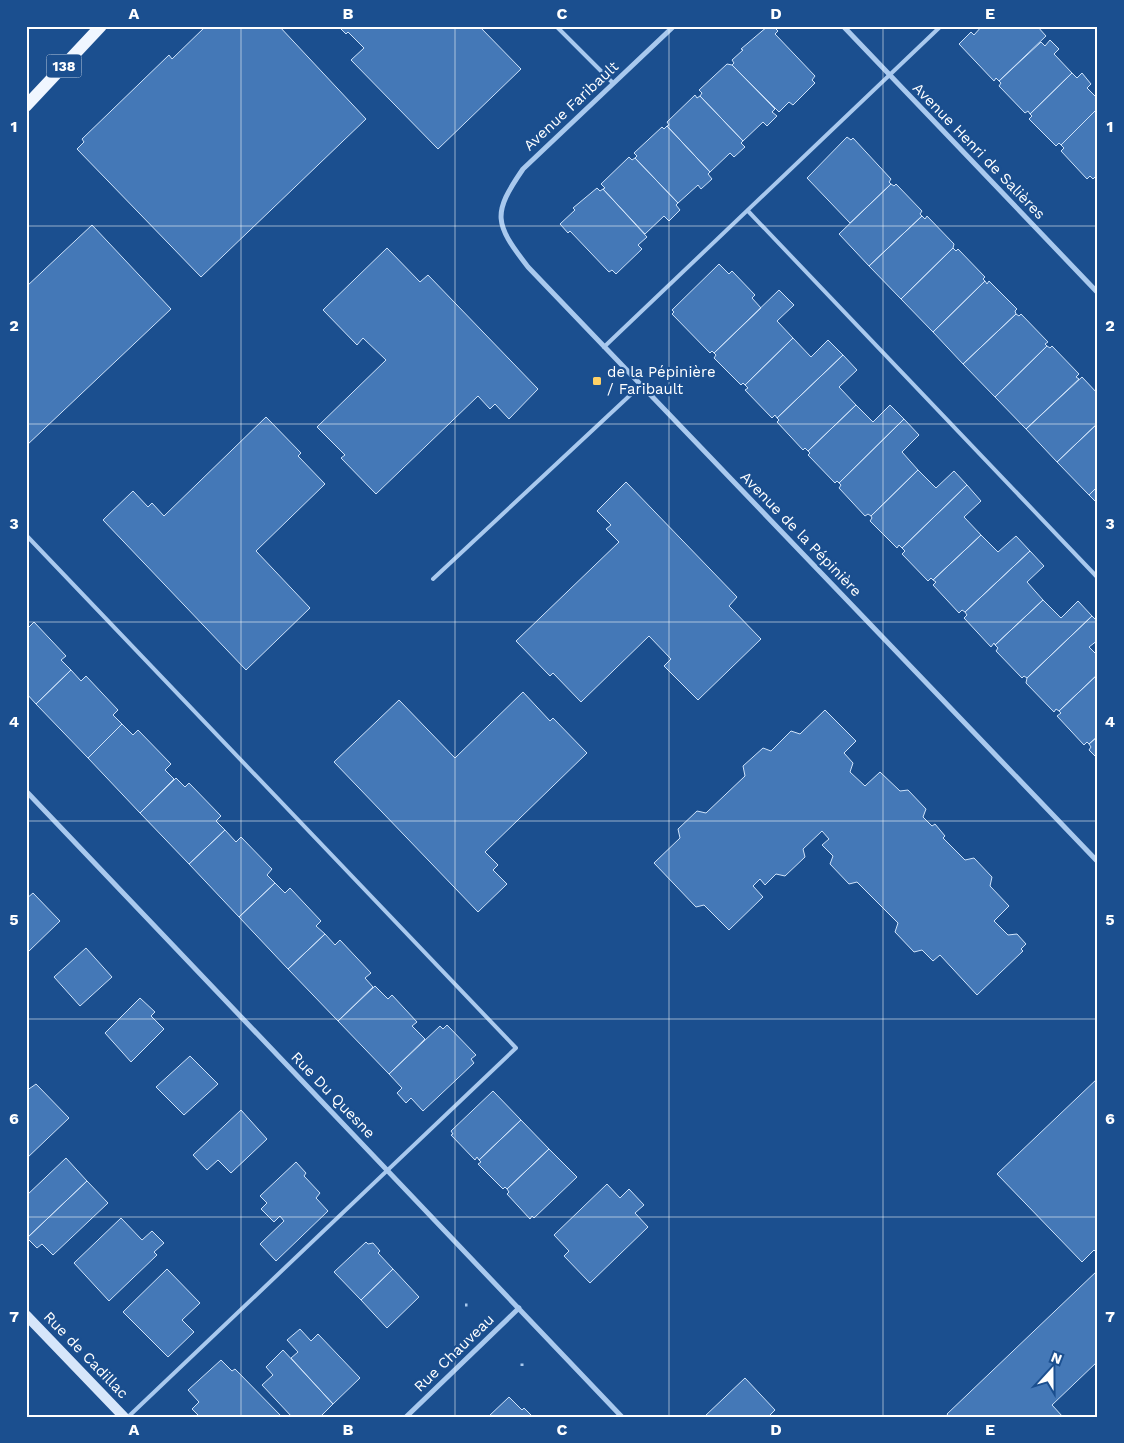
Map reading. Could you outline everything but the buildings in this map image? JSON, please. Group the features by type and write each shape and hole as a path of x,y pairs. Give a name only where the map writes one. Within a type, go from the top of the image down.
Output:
{"main road":[{"name":"138","path":"26,106 101,26"}],"street":[{"name":"Avenue Faribault","path":"500,215 505,195 523,168 674,26"},
{"name":"Avenue Henri de Salières","path":"843,26 1098,294"},
{"name":"Avenue de la Pépinière","path":"500,215 509,242 528,267 1098,862"},
{"name":"Rue Du Quesne","path":"26,791 622,1417"},
{"name":"Rue Chauveau","path":"406,1417 519,1308"},
{"name":"Rue de Cadillac","path":"26,1315 124,1417"}],"lane":[{"path":"556,26 613,83"},
{"path":"604,347 941,26"},
{"path":"748,211 1098,578"},
{"path":"433,579 641,385"},
{"path":"26,535 516,1048 128,1417"}],"place":[{"name":"de la Pépinière / Faribault","path":"597,381"}]}
